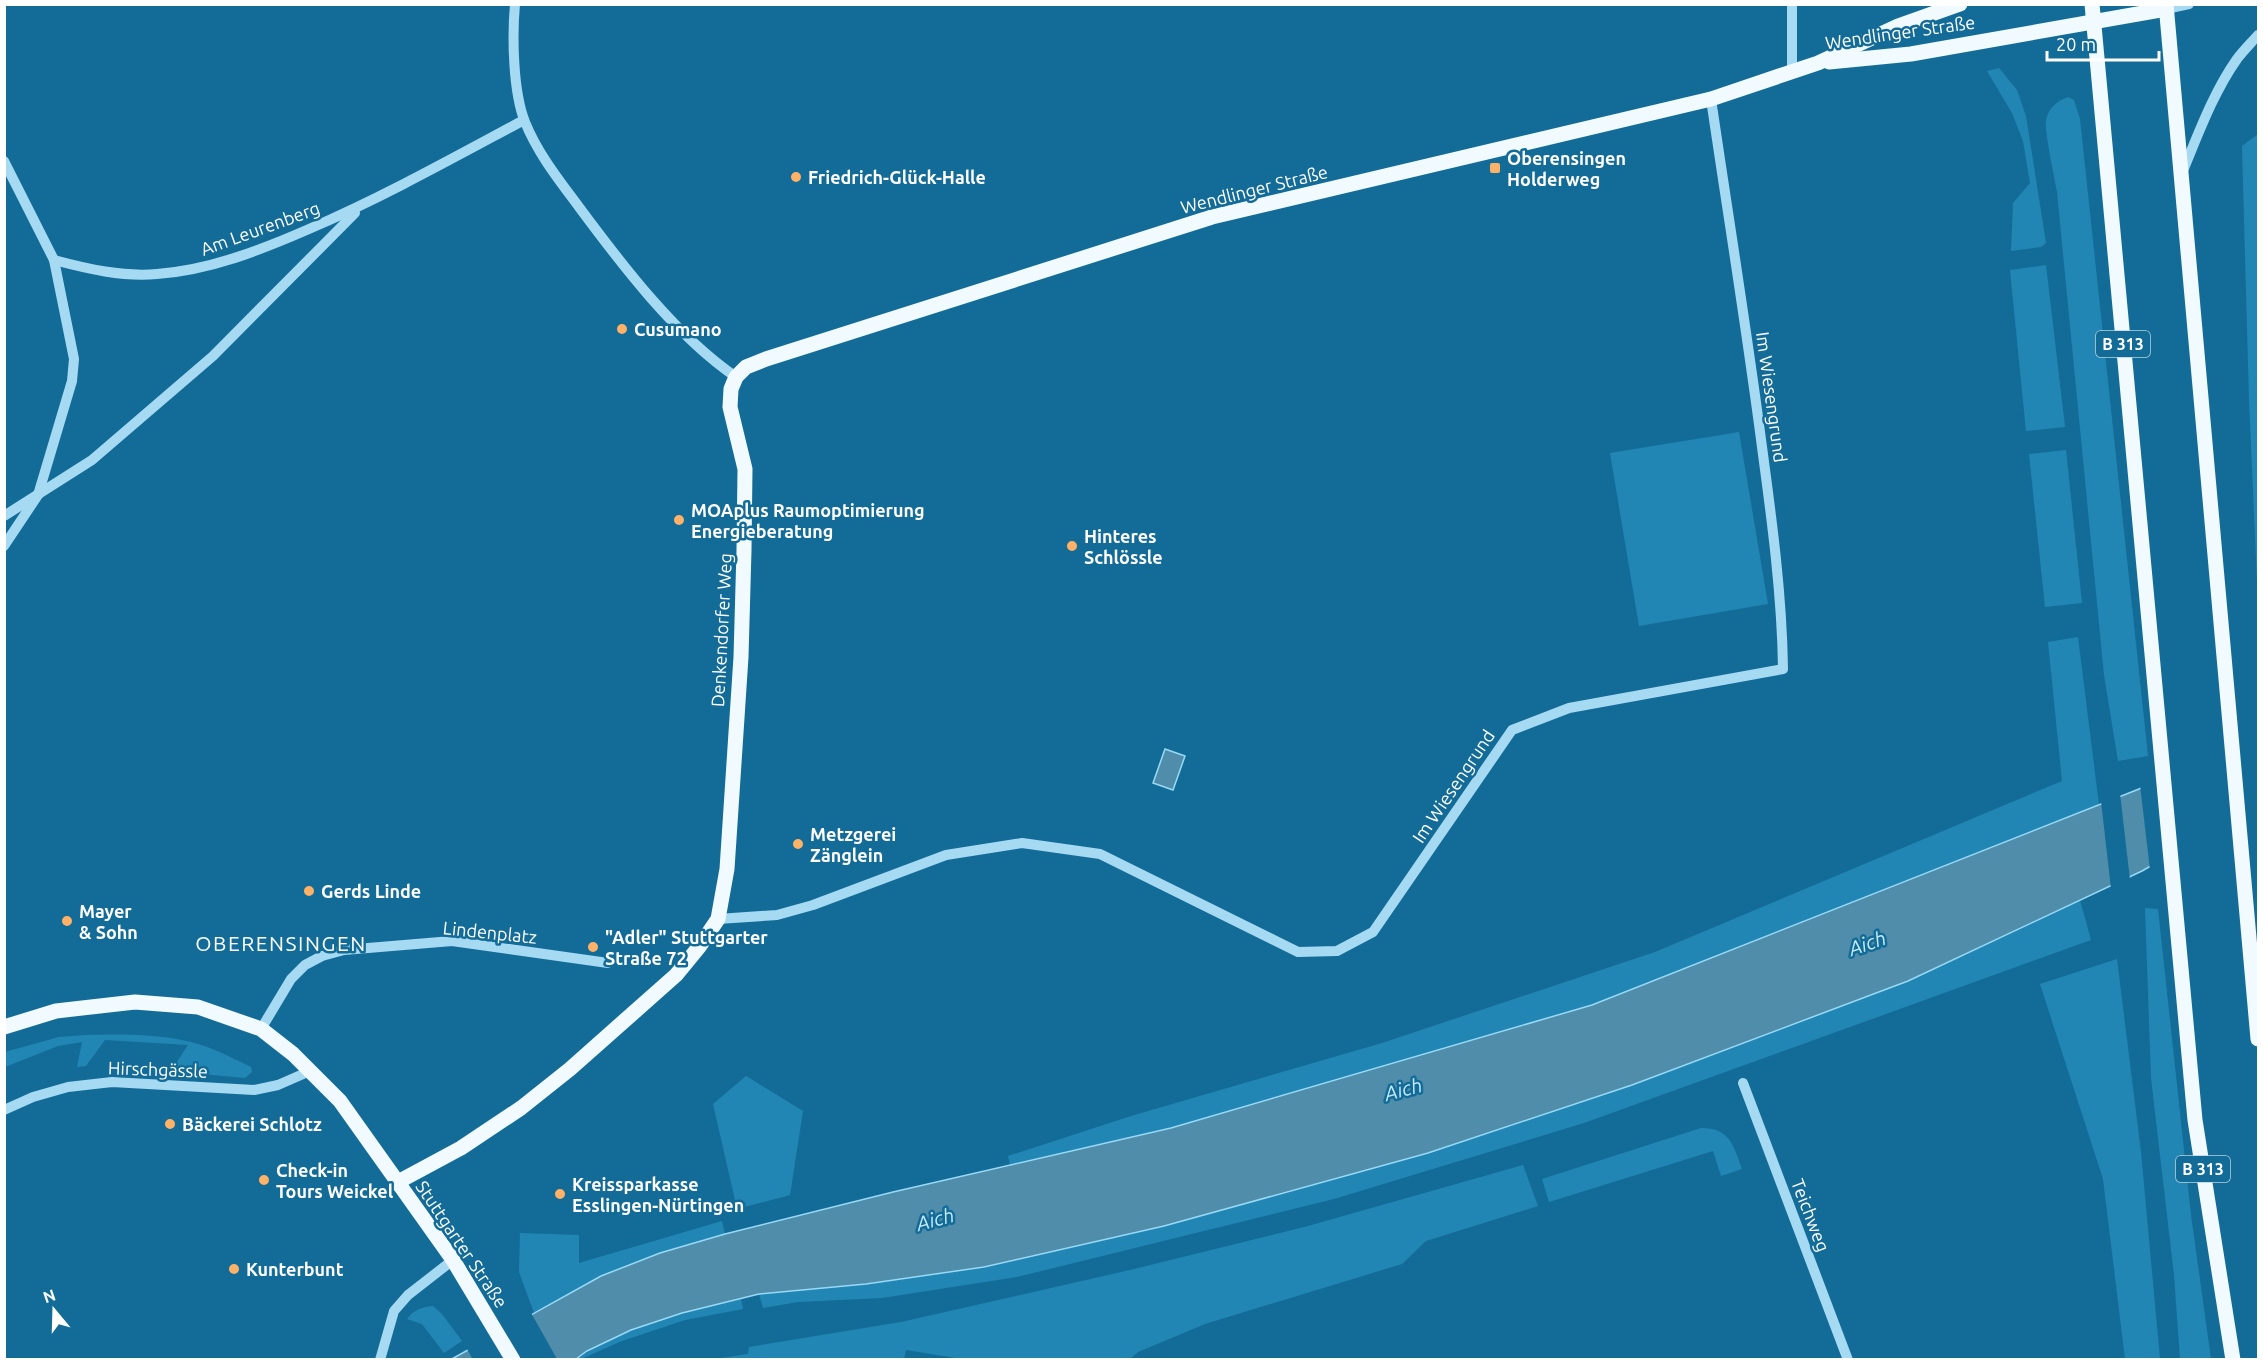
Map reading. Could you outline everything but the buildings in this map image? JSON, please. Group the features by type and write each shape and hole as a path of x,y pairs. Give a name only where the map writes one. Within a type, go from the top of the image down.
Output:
{"main road":[{"name":"Wendlinger Straße","path":"736,377 746,367 766,358 1212,217 1711,99 1818,63 1898,26 1960,4"},
{"name":"B 313","path":"2092,4 2195,1120 2233,1359"},
{"name":"Wendlinger Straße","path":"1818,63 1911,54 2166,7"},
{"path":"2166,7 2259,1039"},
{"name":"Denkendorfer Weg","path":"396,1182 461,1148 521,1108 570,1069 676,975 718,919 728,869 741,657 744,469 730,407 730,389 736,377"},
{"name":"Stuttgarter Straße","path":"4,1027 56,1011 135,1002 198,1008 261,1029 293,1054 340,1101 453,1260 513,1359"}],"street":[{"path":"515,4 515,62 524,120 543,158 596,230 674,325 736,377"},
{"path":"1792,4 1792,71"},
{"path":"2166,7 2189,4"},
{"path":"2180,178 2227,75 2259,35"},
{"name":"Im Wiesengrund","path":"718,919 777,915 813,905 946,855 1023,843 1101,854 1298,951 1337,951 1373,932 1512,730 1569,708 1783,669 1782,625 1768,494 1743,302 1711,99"},
{"name":"Am Leurenberg","path":"4,546 38,495 72,381 74,359 54,260 101,273 156,274 201,267 277,243 360,207 524,120"},
{"path":"4,160 54,260"},
{"name":"Am Leurenberg","path":"38,495 92,460 213,356 360,207"},
{"path":"4,516 38,495"},
{"name":"Lindenplatz","path":"261,1029 291,979 305,965 322,956 344,950 452,941 608,963"},
{"name":"Hirschgässle","path":"4,1110 33,1097 68,1088 112,1082 254,1090 278,1085 310,1071"},
{"name":"Teichweg","path":"1743,1083 1848,1359"},
{"path":"380,1359 394,1311 408,1295 453,1260"}],"shaded area":[{"path":"1999,68 2017,90 2026,116 2046,243 2041,247 2011,251 2013,203 2030,183 2023,141 2012,113 1987,71"},
{"path":"2068,97 2074,100 2080,119 2148,756 2118,761 2104,675 2057,192 2046,126 2047,116 2051,109"},
{"path":"2258,134 2258,604 2249,399 2242,146"},
{"path":"2046,265 2065,427 2026,431 2010,270"},
{"path":"1739,432 1768,604 1639,626 1610,453"},
{"path":"2066,450 2082,603 2045,607 2029,454"},
{"path":"2078,637 2099,805 1592,1005 1171,1128 1010,1165 1008,1156 1131,1116 1382,1043 1655,952 2062,781 2048,642"},
{"path":"2080,900 2091,940 1584,1123 1334,1199 1017,1277 882,1298 798,1302 763,1308 759,1294 866,1284 984,1267 1164,1226 1428,1153 1908,981"},
{"path":"2145,908 2158,909 2191,1215 2211,1359 2180,1359 2174,1275 2151,1078"},
{"path":"2117,959 2141,1152 2160,1359 2125,1359 2103,1179 2040,984"},
{"path":"152,1036 179,1039 214,1050 251,1067 252,1072 245,1078 171,1071 188,1045 105,1040 86,1066 77,1067 82,1042 58,1046 5,1067 5,1052 59,1037"},
{"path":"746,1076 803,1111 790,1195 737,1209 713,1104"},
{"path":"1701,1128 1718,1131 1729,1140 1742,1169 1721,1176 1713,1151 1549,1202 1542,1179"},
{"path":"1523,1165 1538,1206 1426,1241 1402,1264 1205,1324 1138,1352 1130,1359 962,1359 906,1350 904,1359 714,1359 748,1354 749,1347 901,1322 1130,1270 1308,1226"},
{"path":"722,1221 725,1234 660,1253 601,1276 534,1313 519,1272 520,1233 579,1235 579,1263"},
{"path":"741,1299 743,1309 685,1320 622,1341 576,1360 614,1338 655,1321"},
{"path":"433,1306 442,1314 462,1341 444,1353 422,1324 407,1319 418,1310"}],"water":[{"name":"Aich","path":"2258,734 2258,805 2142,871 1908,981 1632,1085 1428,1153 1164,1226 984,1267 866,1284 759,1294 682,1313 631,1330 587,1351 576,1359 450,1360 601,1276 660,1253 725,1234 893,1192 1171,1128 1592,1005 2139,789"},
{"path":"1165,749 1185,756 1173,790 1153,783"}],"pier":[{"path":"2258,731 2258,808 2150,870 2140,785"},
{"path":"2120,793 2130,880 2111,889 2101,801"},
{"path":"530,1311 557,1359 473,1360 466,1347"}],"place":[{"name":"Oberensingen Holderweg","path":"1495,168"},
{"name":"Friedrich-Glück-Halle","path":"796,177"},
{"name":"Cusumano","path":"622,329"},
{"name":"MOAplus Raumoptimierung Energieberatung","path":"679,520"},
{"name":"Hinteres Schlössle","path":"1072,546"},
{"name":"Metzgerei Zänglein","path":"798,844"},
{"name":"Gerds Linde","path":"309,891"},
{"name":"Mayer & Sohn","path":"67,921"},
{"name":"\"Adler\" Stuttgarter Straße 72","path":"593,947"},
{"name":"Bäckerei Schlotz","path":"170,1124"},
{"name":"Check-in Tours Weickel","path":"264,1180"},
{"name":"Kreissparkasse Esslingen-Nürtingen","path":"560,1194"},
{"name":"Kunterbunt","path":"234,1269"}],"district":[{"name":"OBERENSINGEN","path":"281,943"}]}
